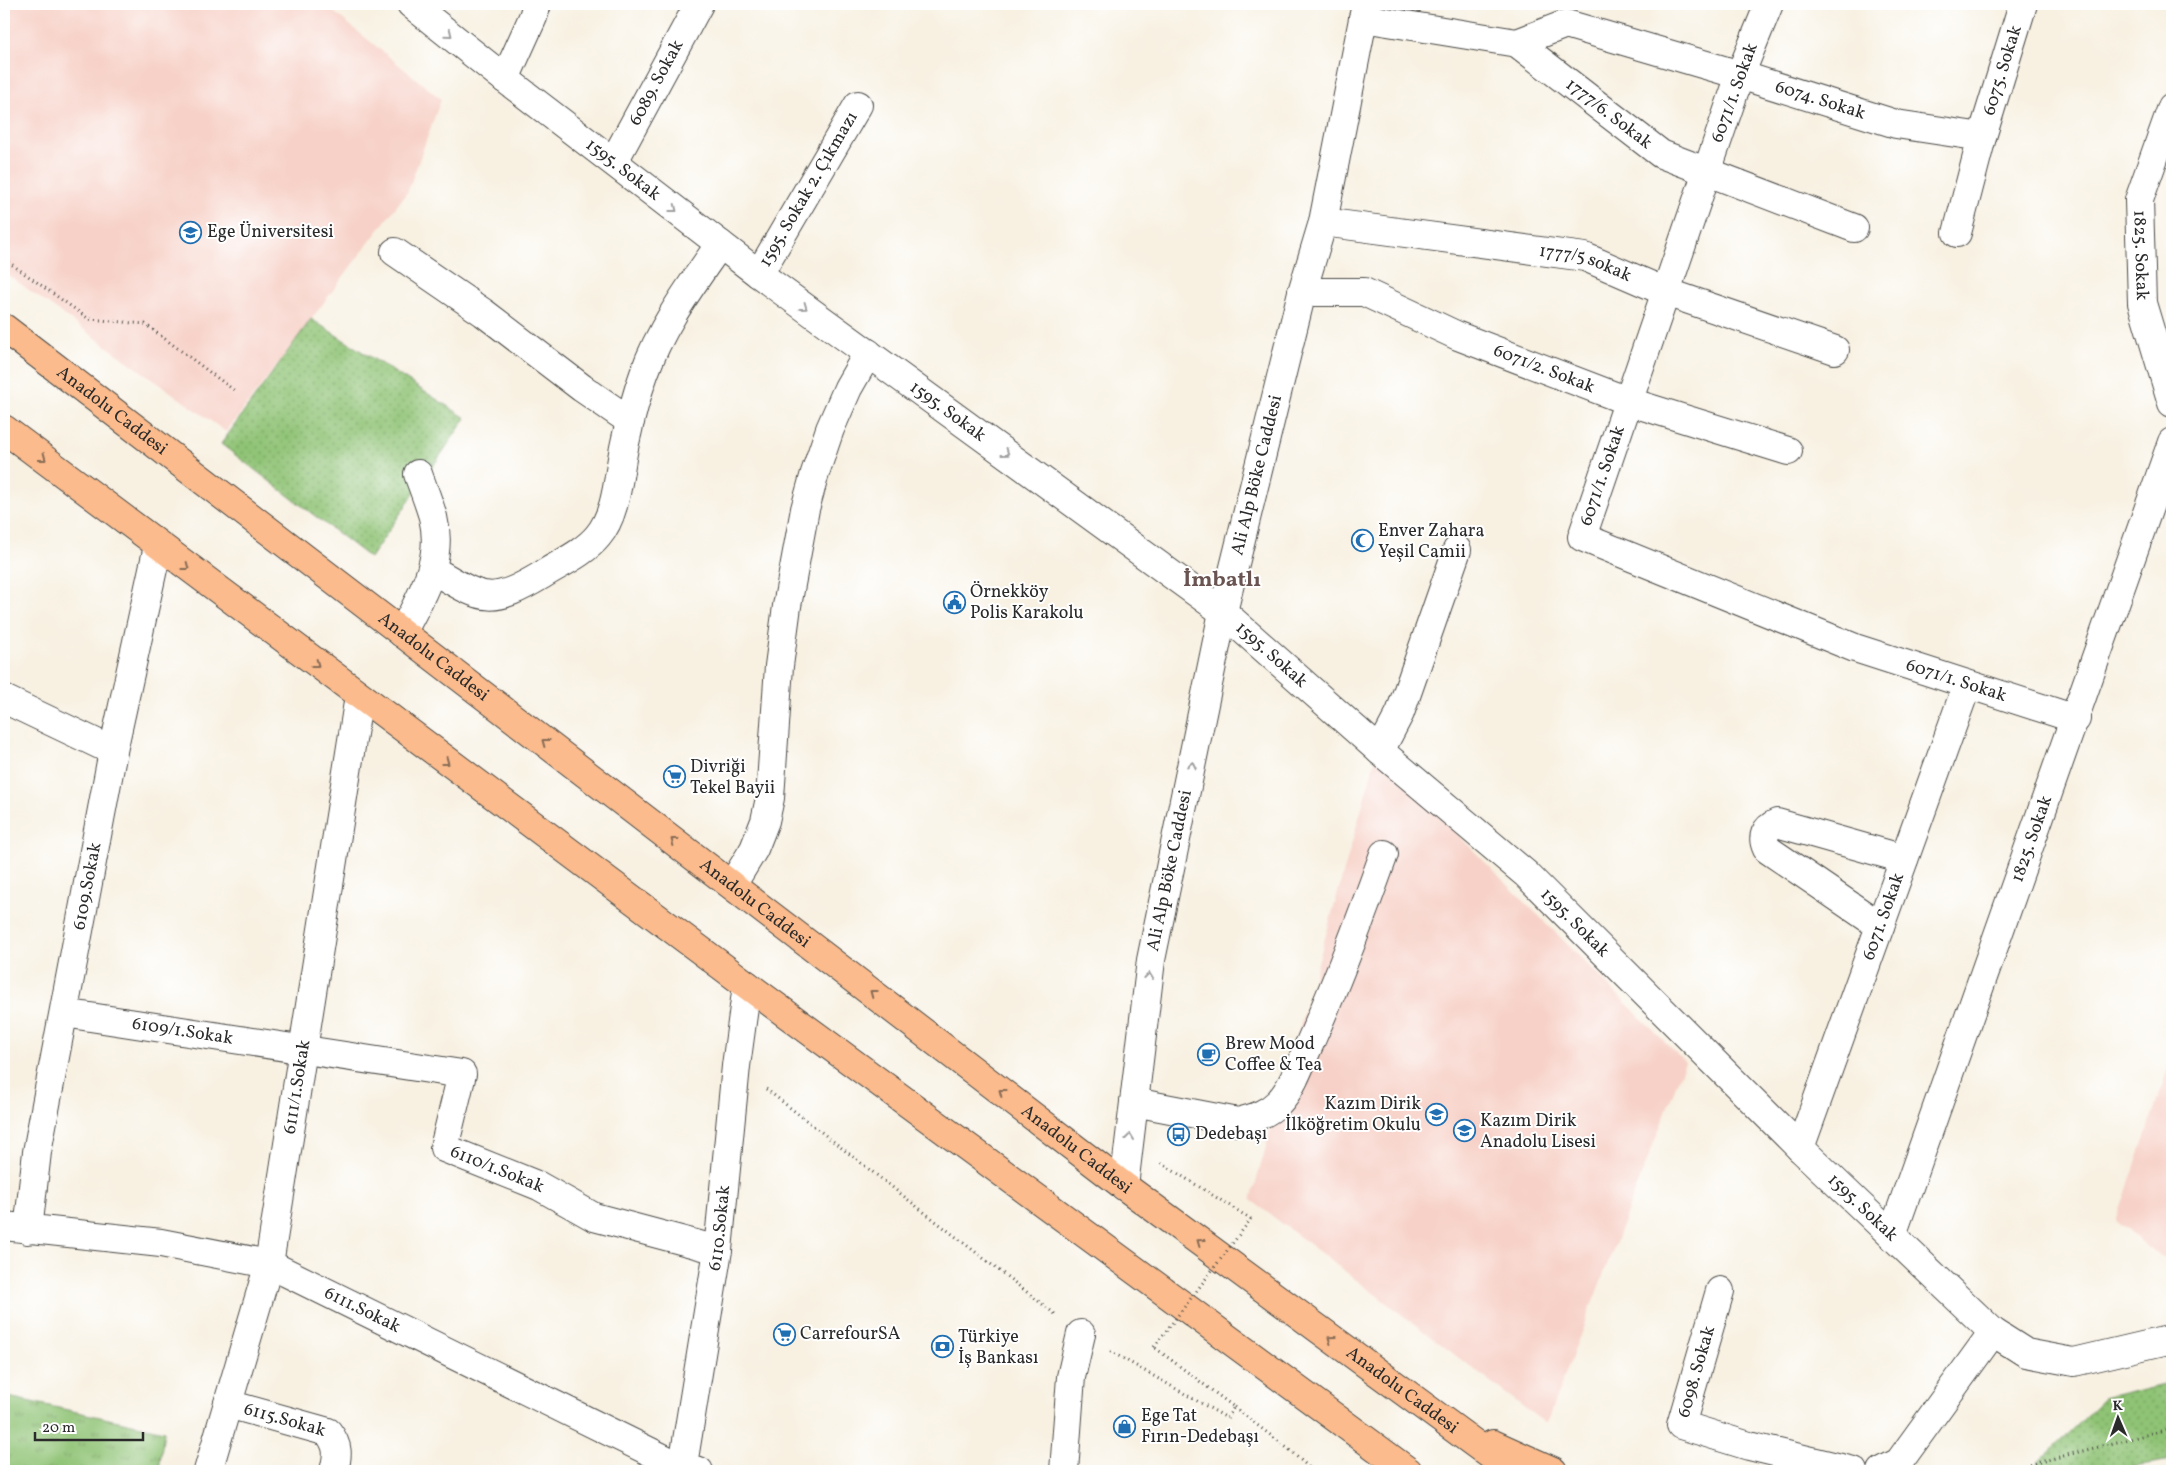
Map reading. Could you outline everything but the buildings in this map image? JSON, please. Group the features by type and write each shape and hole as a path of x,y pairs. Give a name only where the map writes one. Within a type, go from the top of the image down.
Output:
{"highway":[{"name":"Anadolu Caddesi","path":"4,328 1124,1186 1512,1471"},
{"path":"4,429 747,986 1401,1467"},
{"path":"1441,1420 1553,1471"}],"street":[{"name":"1595. Sokak","path":"411,4 505,79 759,274 1224,612 1380,751 1526,874 1800,1148 1994,1332 2026,1352 2074,1362 2172,1339"},
{"path":"505,79 537,4"},
{"name":"6089. Sokak","path":"614,161 699,4"},
{"name":"6071/1. Sokak","path":"1770,4 1740,75 1582,537 1855,648 2076,719"},
{"name":"6075. Sokak","path":"1956,233 1982,137 2023,4"},
{"name":"1777/6. Sokak","path":"1365,11 1517,44 1661,154 1854,228"},
{"name":"Ali Alp Böke Caddesi","path":"1124,1186 1151,960 1224,612 1302,292 1323,222 1365,11"},
{"name":"6074. Sokak","path":"1517,44 1569,14 1740,75 1896,124 1982,137"},
{"name":"1595. Sokak 2. Çıkmazı","path":"759,274 858,106"},
{"name":"1825. Sokak","path":"2172,107 2139,200 2142,303 2172,404"},
{"name":"1777/5 sokak","path":"1323,222 1585,258 1666,292 1835,350"},
{"path":"433,570 474,594 490,596 505,594 519,589 588,547 598,536 607,522 613,506 630,421 643,375 672,314 720,244"},
{"path":"395,252 484,313 582,388 630,421"},
{"name":"6071/2. Sokak","path":"1302,292 1364,292 1458,336 1628,402 1788,451"},
{"path":"732,885 754,849 765,821 770,798 779,666 805,509 815,472 830,430 848,388 868,353"},
{"name":"1825. Sokak","path":"1892,1235 2076,719 2172,442"},
{"path":"402,632 433,570 436,552 433,518 418,474"},
{"name":"6109.Sokak","path":"16,1228 37,1152 113,750 158,546"},
{"path":"1380,751 1400,713 1457,550"},
{"name":"6071. Sokak","path":"1800,1148 1967,685"},
{"name":"6111/1.Sokak","path":"208,1471 269,1264 359,696"},
{"path":"4,699 113,750"},
{"path":"1880,926 1767,849 1763,837 1770,826 1777,823 1904,859"},
{"path":"1134,1102 1238,1122 1255,1118 1279,1102 1287,1091 1331,995 1384,854"},
{"name":"6110.Sokak","path":"688,1470 718,1250 736,1066 747,986"},
{"name":"6109/1.Sokak","path":"64,1013 302,1048"},
{"name":"6110/1.Sokak","path":"302,1048 462,1074 444,1148 539,1186 594,1217 718,1250"},
{"name":"6111.Sokak","path":"16,1228 161,1243 269,1264 688,1470"},
{"name":"6098. Sokak","path":"1720,1291 1681,1425 1749,1446 1854,1471"},
{"path":"1882,1471 1899,1462 1994,1332"},
{"path":"1064,1471 1071,1377 1081,1334"},
{"name":"6115.Sokak","path":"228,1404 328,1432 337,1448 338,1455 334,1471"}],"path":[{"path":"4,259 89,319 145,324 235,391"},
{"path":"736,1066 1081,1334 1227,1418 1234,1407"},
{"path":"1178,1175 1251,1219 1154,1347 1287,1448 1313,1471"},
{"path":"2005,1471 2172,1428"}],"shaded area":[{"name":"Ege Üniversitesi","path":"4,4 324,4 441,99 408,191 226,432 4,272"},
{"name":"Kazım Dirik Anadolu Lisesi","path":"1377,754 1685,1062 1546,1424 1251,1200"},
{"path":"2172,1057 2172,1260 2167,1261 2116,1221"}],"green space":[{"path":"311,319 466,418 370,558 221,444"},
{"path":"2172,1382 2172,1460 2103,1471 2030,1471 2103,1399"},
{"path":"4,1396 164,1431 159,1471 4,1471"}],"place":[{"name":"Ege Üniversitesi","path":"191,232"},
{"name":"Enver Zahara Yeşil Camii","path":"1362,541"},
{"name":"Örnekköy Polis Karakolu","path":"954,602"},
{"name":"Divriği Tekel Bayii","path":"674,777"},
{"name":"Brew Mood Coffee & Tea","path":"1209,1054"},
{"name":"Kazım Dirik İlköğretim Okulu","path":"1437,1114"},
{"name":"Kazım Dirik Anadolu Lisesi","path":"1464,1131"},
{"name":"Dedebaşı","path":"1179,1134"},
{"name":"CarrefourSA","path":"784,1334"},
{"name":"Türkiye İş Bankası","path":"942,1347"},
{"name":"Ege Tat Fırın-Dedebaşı","path":"1125,1426"}],"district":[{"name":"İmbatlı","path":"1222,580"}]}
